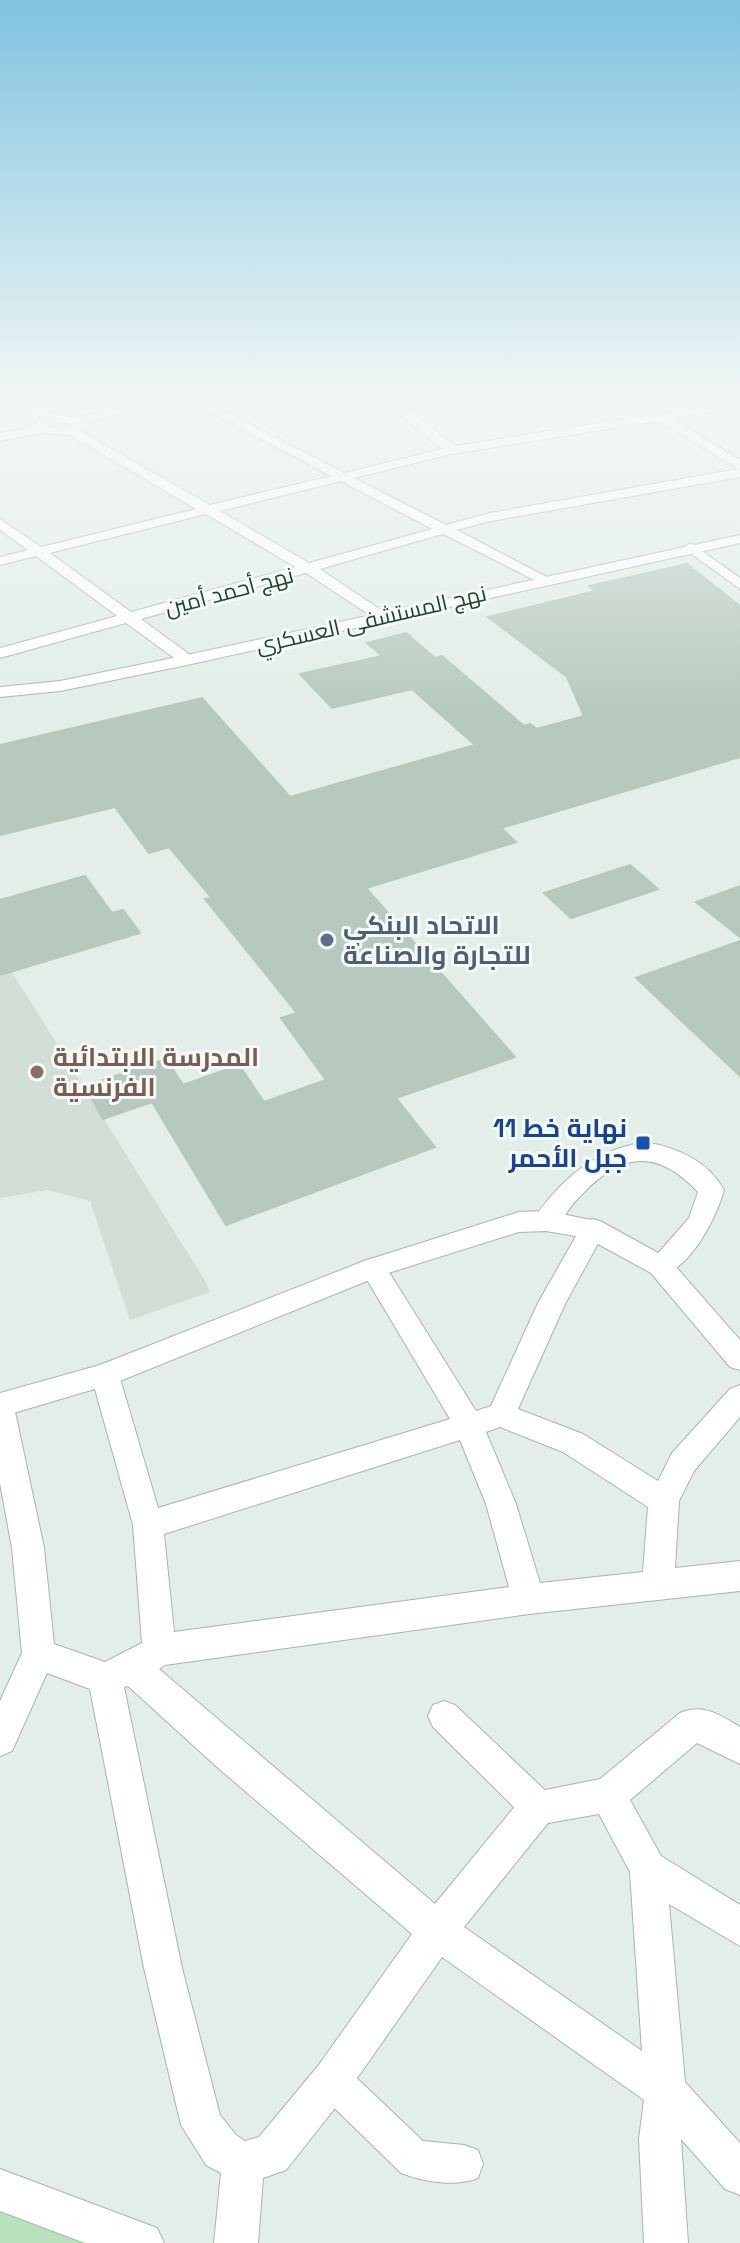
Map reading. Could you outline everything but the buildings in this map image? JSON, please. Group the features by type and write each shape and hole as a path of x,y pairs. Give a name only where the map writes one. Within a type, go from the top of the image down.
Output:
{"street":[{"path":"197,504 310,569 382,617"},
{"path":"0,561 233,504"},
{"path":"396,504 542,580"},
{"name":"نهج أحمد أمين","path":"0,653 531,508 557,504"},
{"path":"0,523 187,660"},
{"name":"نهج المستشفى العسكري","path":"0,692 60,686 187,660 691,547 740,539"},
{"path":"691,547 740,585"},
{"path":"546,1221 565,1191 587,1171 620,1153 666,1153 693,1167 711,1190 706,1213 697,1230 660,1266"},
{"path":"0,1739 39,1654 28,1548 0,1406 105,1375 373,1268 519,1222 546,1221 593,1229 660,1266 740,1359"},
{"path":"501,1415 552,1303 593,1229"},
{"path":"373,1268 469,1425 501,1504 529,1599"},
{"path":"105,1375 148,1525 132,1665 163,1968 202,2125 221,2150 243,2162 271,2155 332,2080 437,1931 538,1807 608,1795 692,1725 708,1727 740,1747"},
{"path":"658,1584 664,1501 683,1462 740,1397"},
{"path":"148,1525 501,1415 573,1443 664,1501"},
{"path":"39,1654 132,1665 529,1599 740,1576"},
{"path":"132,1665 229,1755 437,1931 665,2091 740,2174"},
{"path":"444,1716 538,1807"},
{"path":"608,1795 648,1869 665,2091 660,2139 666,2243"},
{"path":"648,1869 740,1927"},
{"path":"332,2080 415,2159 464,2164"},
{"path":"236,2243 243,2162"},
{"path":"0,2190 142,2243"}],"shaded area":[{"name":"المدرسة الابتدائية الفرنسية","path":"0,953 210,1292 130,1320 90,1201 47,1190 0,1198"}],"green space":[{"path":"0,2206 98,2243 0,2243"}],"place":[{"name":"الاتحاد البنكي للتجارة والصناعة","path":"327,940"},
{"name":"المدرسة الابتدائية الفرنسية","path":"37,1072"},
{"name":"نهاية خط 11 جبل الأحمر","path":"643,1143"}]}
